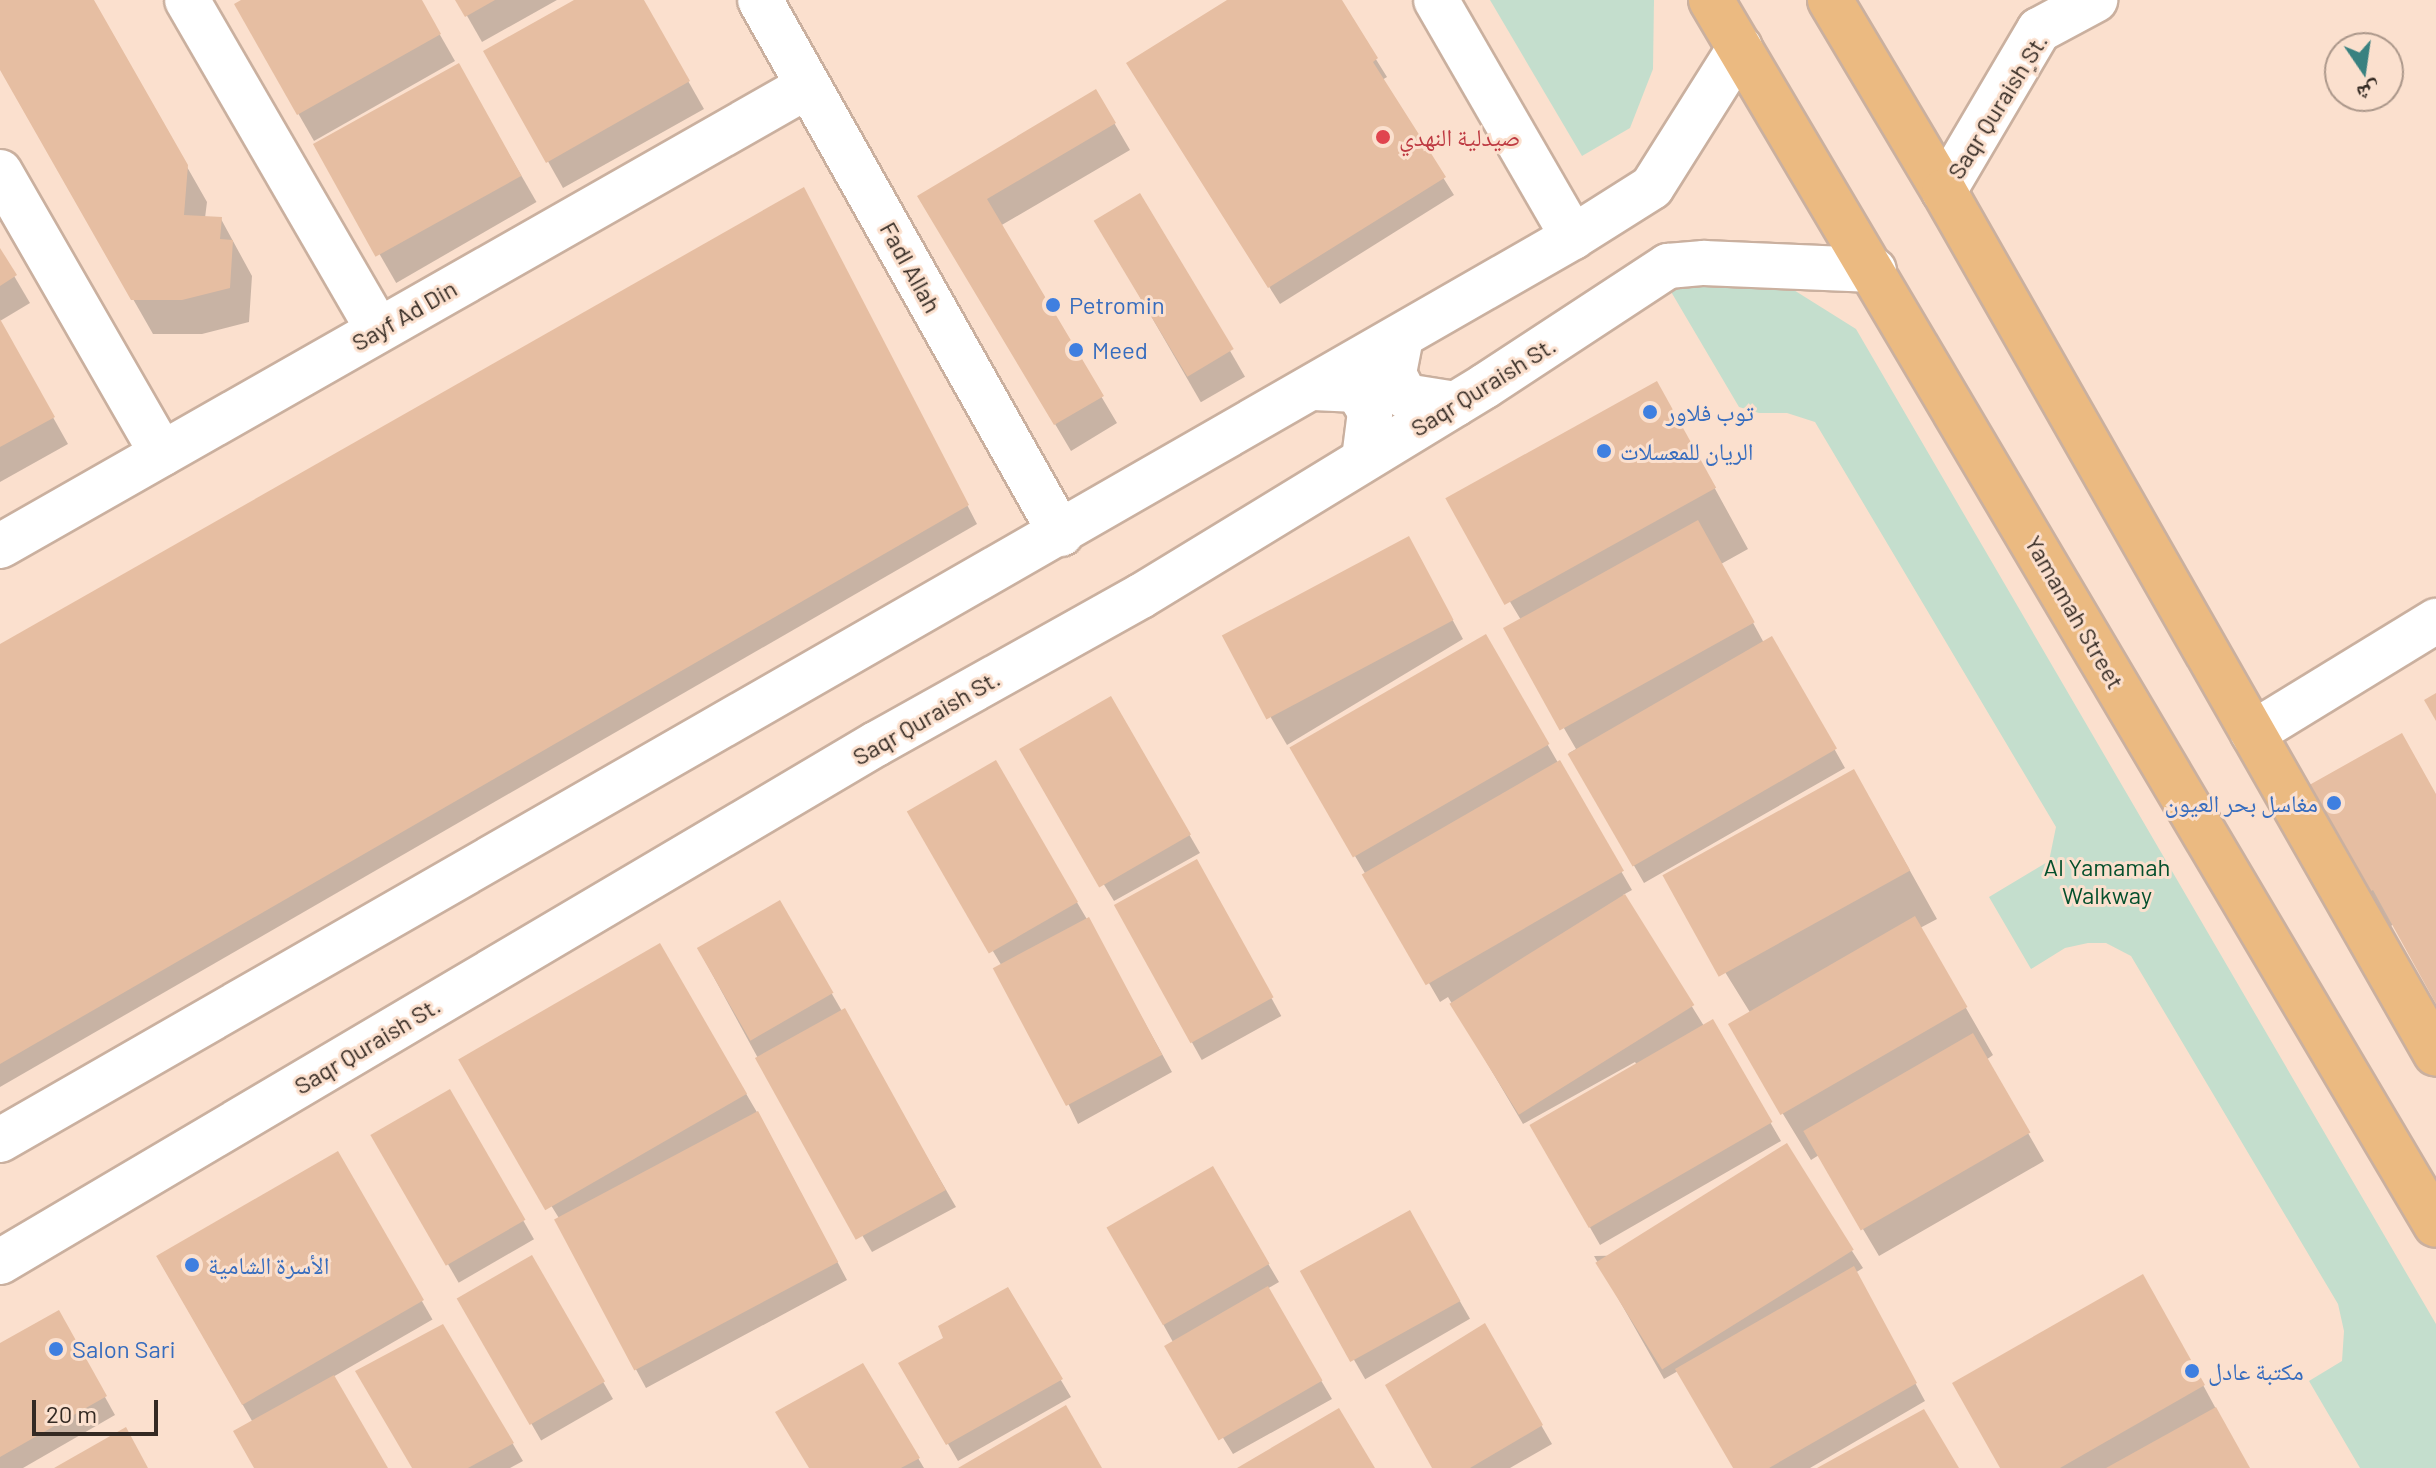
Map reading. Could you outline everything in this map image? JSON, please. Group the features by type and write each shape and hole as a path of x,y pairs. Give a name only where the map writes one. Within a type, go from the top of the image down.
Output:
{"main road":[{"name":"Yamamah Street","path":"1711,0 1874,270 2436,1225"},
{"path":"1830,0 1944,191 2436,1054"}],"street":[{"path":"187,0 378,330"},
{"name":"Fadl Allah","path":"760,0 1061,534"},
{"path":"1436,0 1573,237"},
{"name":"Saqr Quraish ٍSt.","path":"1944,191 2039,30 2095,0"},
{"path":"0,1140 1061,534 1573,237 1652,187 1740,47"},
{"name":"Sayf Ad Din","path":"0,546 808,86"},
{"path":"0,172 162,454"},
{"name":"Saqr Quraish St.","path":"0,1262 876,744 1141,596 1455,404 1668,266 1704,263 1874,270"},
{"path":"1401,337 1394,374 1405,396 1455,404"},
{"path":"1314,388 1357,390 1370,412 1364,459"},
{"path":"2253,733 2436,621"}],"green space":[{"path":"1490,0 1654,0 1653,69 1630,128 1582,156"},
{"name":"Al Yamamah Walkway","path":"1702,270 1789,287 1856,329 2436,1324 2436,1468 2360,1468 2309,1381 2342,1361 2344,1331 2338,1304 2131,956 2106,943 2088,943 2065,948 2031,969 1989,897 2049,861 2056,827 1815,422 1787,413 1759,413 1739,407 1670,290"}],"building":[{"path":"0,0 94,0 188,165 184,215 222,217 220,239 233,240 230,288 182,300 131,300 0,70"},
{"path":"241,0 422,0 441,34 297,115 234,4"},
{"path":"455,0 495,0 465,17"},
{"path":"574,0 644,0 690,81 546,163 483,51"},
{"path":"1227,0 1342,0 1378,58 1373,62 1446,177 1268,288 1126,63"},
{"path":"459,63 522,176 375,257 313,144"},
{"path":"1096,89 1116,123 987,199 1104,396 1054,425 917,196"},
{"path":"804,187 969,505 0,1064 0,644"},
{"path":"1140,193 1234,349 1187,377 1094,221"},
{"path":"0,248 17,275 0,286"},
{"path":"0,319 55,417 0,447"},
{"path":"1657,381 1716,488 1504,605 1445,498"},
{"path":"1698,520 1755,622 1560,730 1503,628"},
{"path":"1409,536 1454,620 1266,719 1222,636"},
{"path":"1486,634 1550,744 1353,857 1289,748"},
{"path":"1772,636 1837,749 1633,867 1568,754"},
{"path":"2436,693 2436,721 2424,700"},
{"path":"1111,696 1191,835 1099,888 1019,749"},
{"path":"2402,733 2436,794 2436,1004 2373,890 2364,895 2304,788"},
{"path":"996,760 1078,902 989,954 907,812"},
{"path":"1560,760 1624,871 1426,985 1362,875"},
{"path":"1854,769 1910,870 1719,977 1662,875"},
{"path":"1197,859 1274,997 1191,1043 1114,905"},
{"path":"1625,894 1694,1005 1519,1115 1449,1004"},
{"path":"780,900 834,993 750,1041 697,948"},
{"path":"1915,916 1968,1007 1780,1115 1728,1024"},
{"path":"1089,917 1162,1055 1066,1106 993,968"},
{"path":"660,943 747,1094 545,1210 458,1060"},
{"path":"845,1008 946,1190 856,1240 755,1058"},
{"path":"1713,1019 1772,1122 1589,1228 1529,1125"},
{"path":"1973,1033 2030,1133 1861,1231 1803,1131"},
{"path":"450,1089 526,1220 446,1266 370,1135"},
{"path":"758,1111 838,1262 634,1370 554,1219"},
{"path":"1787,1143 1854,1250 1662,1370 1595,1263"},
{"path":"338,1151 424,1300 242,1405 156,1256"},
{"path":"1213,1166 1270,1264 1163,1325 1106,1228"},
{"path":"1410,1210 1460,1301 1350,1362 1300,1271"},
{"path":"532,1255 605,1381 530,1425 457,1298"},
{"path":"1854,1266 1917,1383 1769,1468 1733,1468 1675,1369"},
{"path":"2143,1274 2205,1385 2060,1468 2000,1468 1952,1383"},
{"path":"1268,1286 1322,1380 1219,1440 1164,1346"},
{"path":"1008,1287 1063,1379 946,1445 898,1363 943,1338 938,1326"},
{"path":"59,1310 107,1396 0,1457 0,1343"},
{"path":"1485,1323 1543,1425 1470,1468 1432,1468 1385,1385"},
{"path":"443,1324 514,1443 468,1468 412,1468 355,1371"},
{"path":"863,1363 920,1458 901,1468 809,1468 775,1412"},
{"path":"334,1375 388,1468 254,1468 233,1431"},
{"path":"1066,1405 1102,1468 958,1468"},
{"path":"2216,1407 2250,1468 2106,1468"},
{"path":"1339,1408 1375,1468 1237,1468"},
{"path":"1924,1409 1959,1468 1817,1468"},
{"path":"126,1427 148,1468 54,1468"}],"place":[{"name":"صيدلية النهدي","path":"1383,137"},
{"name":"Petromin","path":"1053,305"},
{"name":"Meed","path":"1076,350"},
{"name":"توب فلاور","path":"1650,412"},
{"name":"الريان للمعسلات","path":"1604,451"},
{"name":"مغاسل بحر العيون","path":"2334,803"},
{"name":"الأسرة الشامية","path":"192,1265"},
{"name":"Salon Sari","path":"56,1349"},
{"name":"مكتبة عادل","path":"2192,1371"}]}
